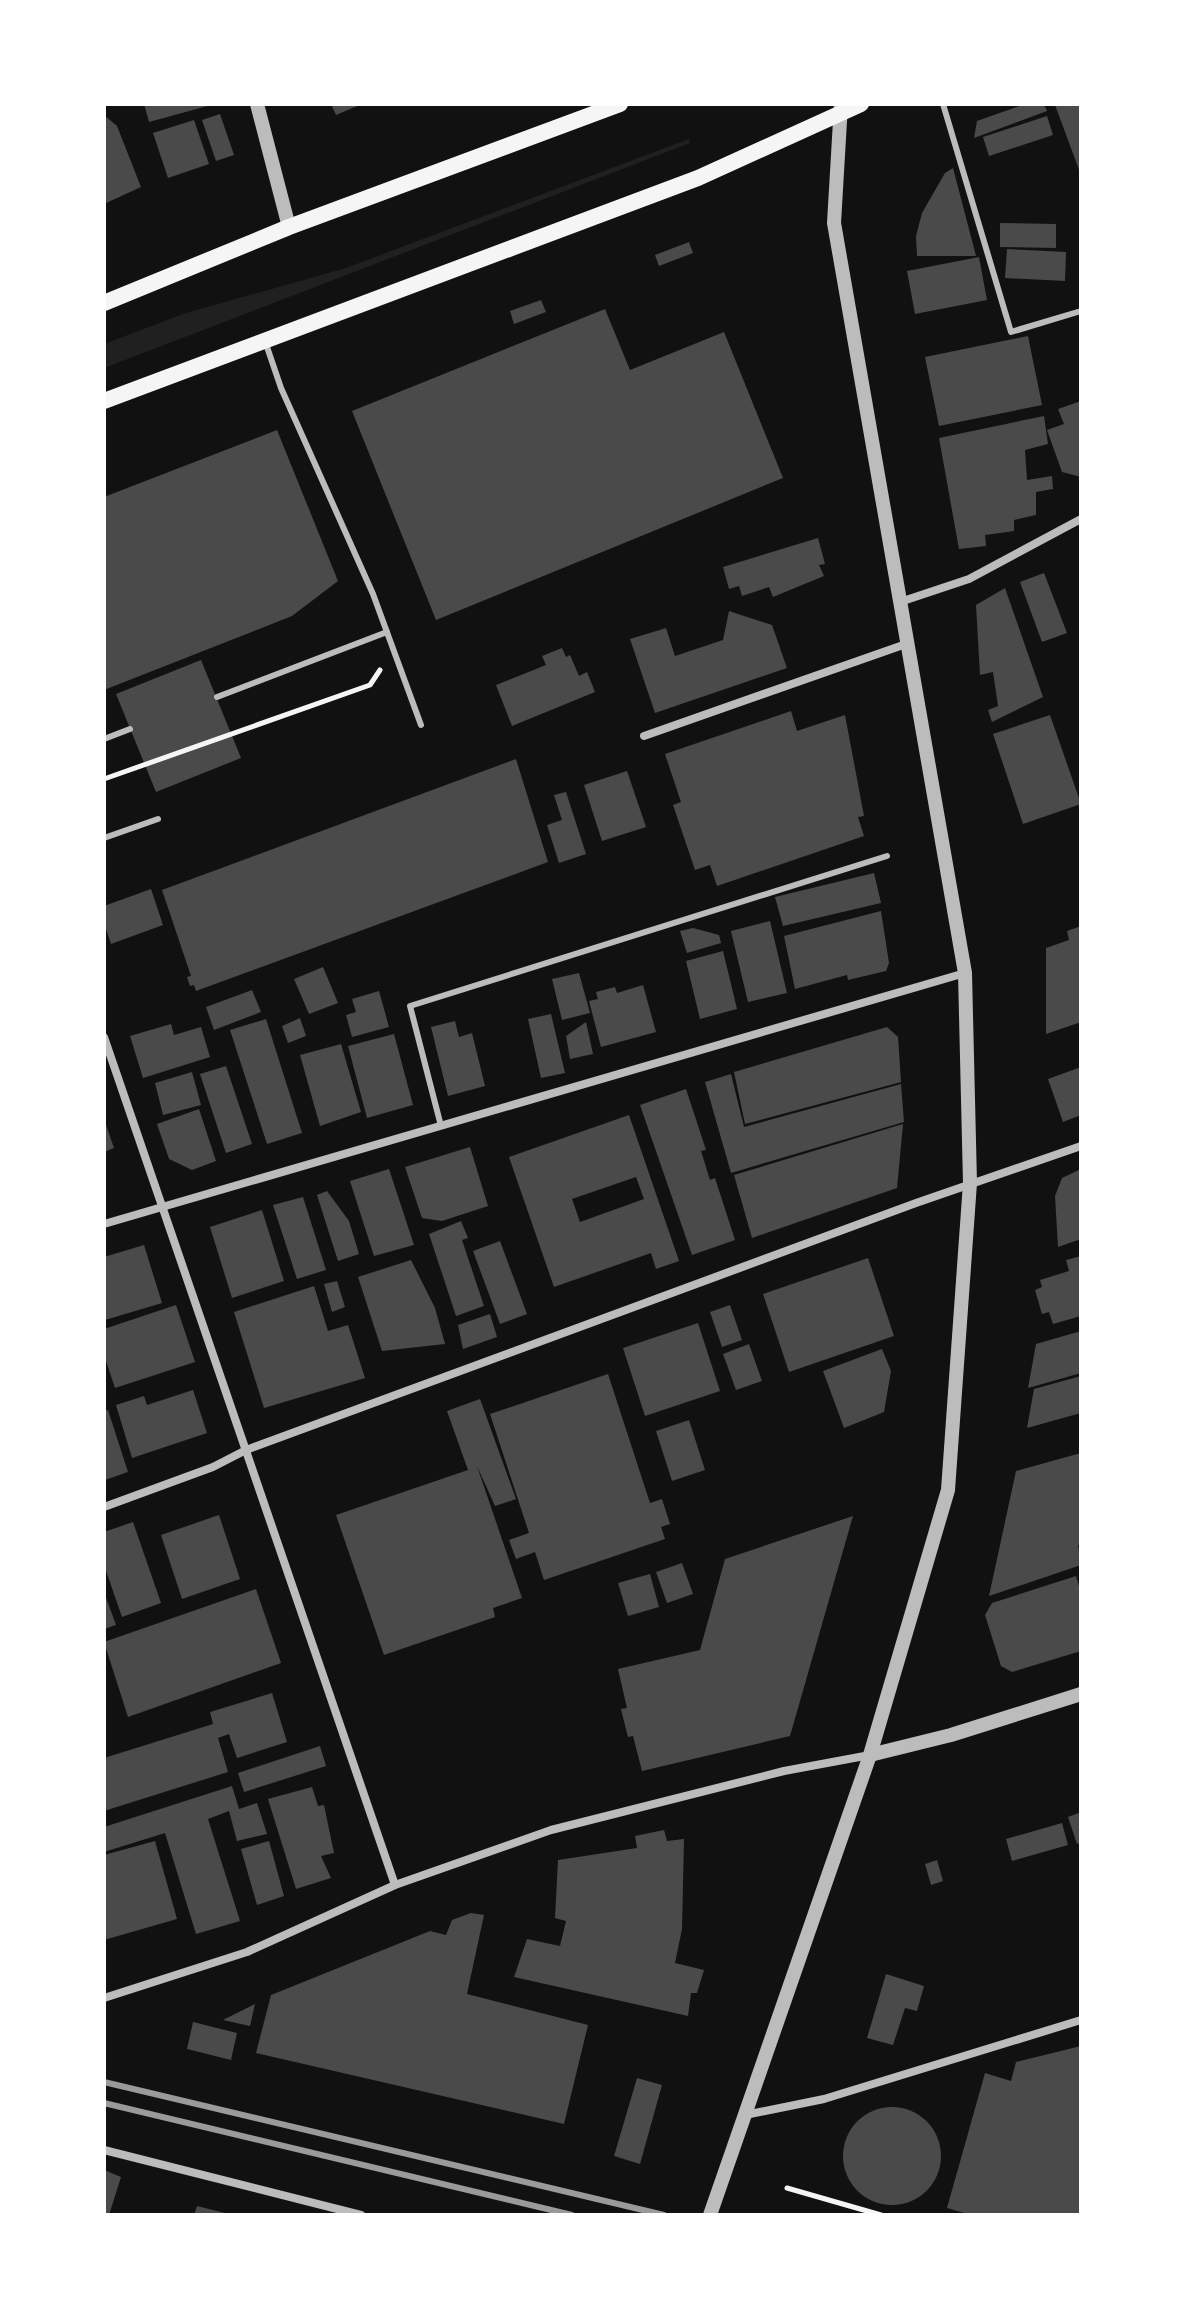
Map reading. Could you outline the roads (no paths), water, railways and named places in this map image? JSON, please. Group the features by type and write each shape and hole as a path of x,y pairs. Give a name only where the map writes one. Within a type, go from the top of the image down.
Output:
{"main road":[{"path":"104,303 289,227 620,104"},
{"path":"104,401 698,178 840,109 861,104"}],"street":[{"path":"257,104 289,227"},
{"path":"710,2215 870,1755 948,1490 970,1183 965,973 834,223 840,109"},
{"path":"900,602 969,579 1081,519"},
{"path":"644,736 906,644"},
{"path":"104,1224 965,973"},
{"path":"104,1037 395,1885"},
{"path":"104,1507 213,1467 246,1450 970,1183 1081,1146"},
{"path":"104,1998 247,1952 395,1885 551,1830 784,1771 870,1755 951,1735 1081,1694"},
{"path":"745,2115 824,2099 1081,2020"},
{"path":"104,2150 361,2215"}],"lane":[{"path":"943,104 1011,332 1081,311"},
{"path":"265,341 281,388 387,632 421,725"},
{"path":"217,697 387,632"},
{"path":"104,739 130,729"},
{"path":"104,838 158,819"},
{"path":"441,1126 410,1006 887,856"}],"railway":[{"path":"104,2082 664,2215"},
{"path":"104,2103 572,2215"}]}
